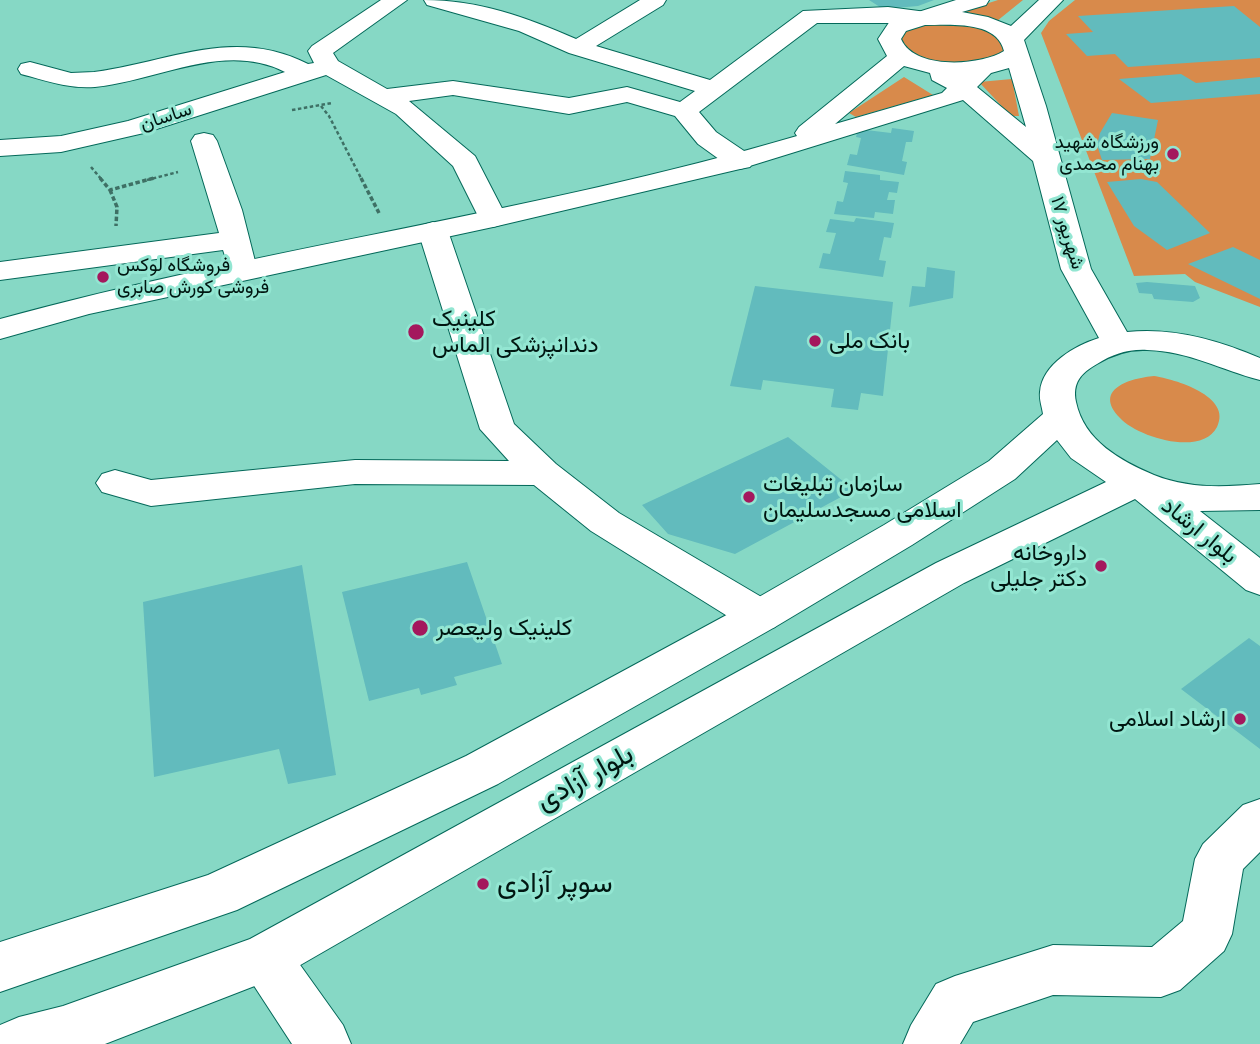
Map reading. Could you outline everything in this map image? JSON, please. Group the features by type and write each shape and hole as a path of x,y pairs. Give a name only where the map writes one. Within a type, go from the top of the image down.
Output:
{"main road":[{"path":"317,70 320,51 396,0"},
{"path":"435,0 527,26 577,48 711,88"},
{"path":"577,48 655,0"},
{"path":"794,0 926,18 975,21 1001,30 1014,45"},
{"path":"978,0 898,26 890,32 904,54 942,69 982,69 998,65 1052,0"},
{"path":"833,4 904,54 962,87 1044,156"},
{"path":"684,111 711,88 811,16 833,4"},
{"name":"۱۷ شهریور","path":"1014,45 1027,83 1044,156 1077,272 1118,343"},
{"path":"30,69 70,80 114,77 223,53 254,53 317,70 405,109 465,162 493,218"},
{"path":"798,142 904,54"},
{"path":"0,329 83,306 493,218 740,161 950,98 982,69"},
{"name":"ساسان","path":"0,148 70,142 135,127 317,70"},
{"path":"383,97 453,88 569,106 594,103 627,94 684,111 707,138 740,161"},
{"path":"938,102 1010,126"},
{"path":"209,152 243,271"},
{"path":"433,231 498,429 543,473 606,522 760,616"},
{"path":"0,271 234,240"},
{"path":"1260,370 1227,355 1189,345 1152,341 1118,343 1087,353 1065,370 1056,393 1060,418 1077,442 1094,457 1138,482 1180,495 1222,500 1260,497"},
{"path":"0,967 219,894 482,770 760,616 898,535 1002,470 1060,418"},
{"path":"115,483 151,493 355,472 543,473"},
{"name":"بلوار ارشاد","path":"1138,482 1260,580"},
{"name":"بلوار آزادی","path":"19,1044 63,1034 265,958 950,573 1138,482"},
{"path":"930,1044 955,1002 1054,970 1161,972 1206,934 1220,859 1260,820"},
{"path":"265,958 324,1044"}],"path":[{"path":"321,106 363,179 391,239"},
{"path":"70,142 110,190 117,206 114,255"},
{"path":"110,190 209,152"}],"shaded area":[{"path":"998,0 1023,0 997,21 964,11"},
{"name":"ورزشگاه شهید بهنام محمدی","path":"1075,0 1260,0 1260,307 1195,282 1185,274 1134,276 1041,33 1049,21"},
{"path":"925,22 975,25 1001,37 1005,51 973,66 920,59 900,46 902,31"},
{"path":"904,77 933,95 856,117 849,113"},
{"path":"1012,79 1019,116 1011,116 979,82"},
{"path":"1154,376 1187,385 1217,406 1220,416 1217,427 1209,436 1198,441 1169,441 1140,432 1120,418 1112,408 1112,392 1135,379"}],"building":[{"path":"869,0 934,0 918,6 883,9"},
{"path":"1234,6 1260,27 1260,58 1128,67 1115,54 1087,56 1066,34 1093,32 1078,16"},
{"path":"1181,74 1196,83 1260,77 1260,94 1151,103 1119,79"},
{"path":"1112,113 1158,120 1150,159 1102,160 1097,145 1100,133"},
{"path":"892,128 914,131 912,142 906,142 902,161 907,162 904,175 847,165 850,154 857,155 861,138 856,137 858,129 891,133"},
{"path":"845,171 880,175 880,180 899,182 897,193 889,192 887,200 895,200 893,214 875,212 874,218 834,214 837,201 843,202 848,183 843,182"},
{"path":"1141,179 1157,182 1210,233 1167,250 1134,226 1107,182"},
{"path":"856,218 894,223 891,238 884,237 879,260 886,261 883,277 819,268 823,253 830,254 836,233 826,232 830,219 854,222"},
{"path":"1233,247 1260,260 1260,299 1188,264"},
{"name":"بانک ملی","path":"927,267 955,271 953,298 909,307 912,286 925,287"},
{"path":"1136,283 1195,286 1200,298 1193,302 1154,299 1152,294 1139,293"},
{"name":"بانک ملی","path":"755,286 893,302 883,396 861,393 858,410 831,407 834,389 763,380 761,390 730,386"},
{"name":"سازمان تبلیغات اسلامی مسجدسلیمان","path":"788,437 854,490 735,554 668,534 642,505"},
{"name":"کلینیک ولیعصر","path":"467,562 502,664 454,677 457,685 421,695 419,688 369,701 342,592"},
{"path":"302,565 336,775 288,784 279,749 154,777 143,602"},
{"name":"ارشاد اسلامی","path":"1249,638 1260,646 1260,749 1181,689"}],"place":[{"name":"ورزشگاه شهید بهنام محمدی","path":"1173,154"},
{"name":"فروشگاه لوکس فروشی کورش صابری","path":"103,277"},
{"name":"کلینیک دندانپزشکی الماس","path":"416,332"},
{"name":"بانک ملی","path":"815,341"},
{"name":"سازمان تبلیغات اسلامی مسجدسلیمان","path":"749,497"},
{"name":"داروخانه دکتر جلیلی","path":"1101,566"},
{"name":"کلینیک ولیعصر","path":"420,628"},
{"name":"ارشاد اسلامی","path":"1240,719"},
{"name":"سوپر آزادی","path":"483,884"}]}
